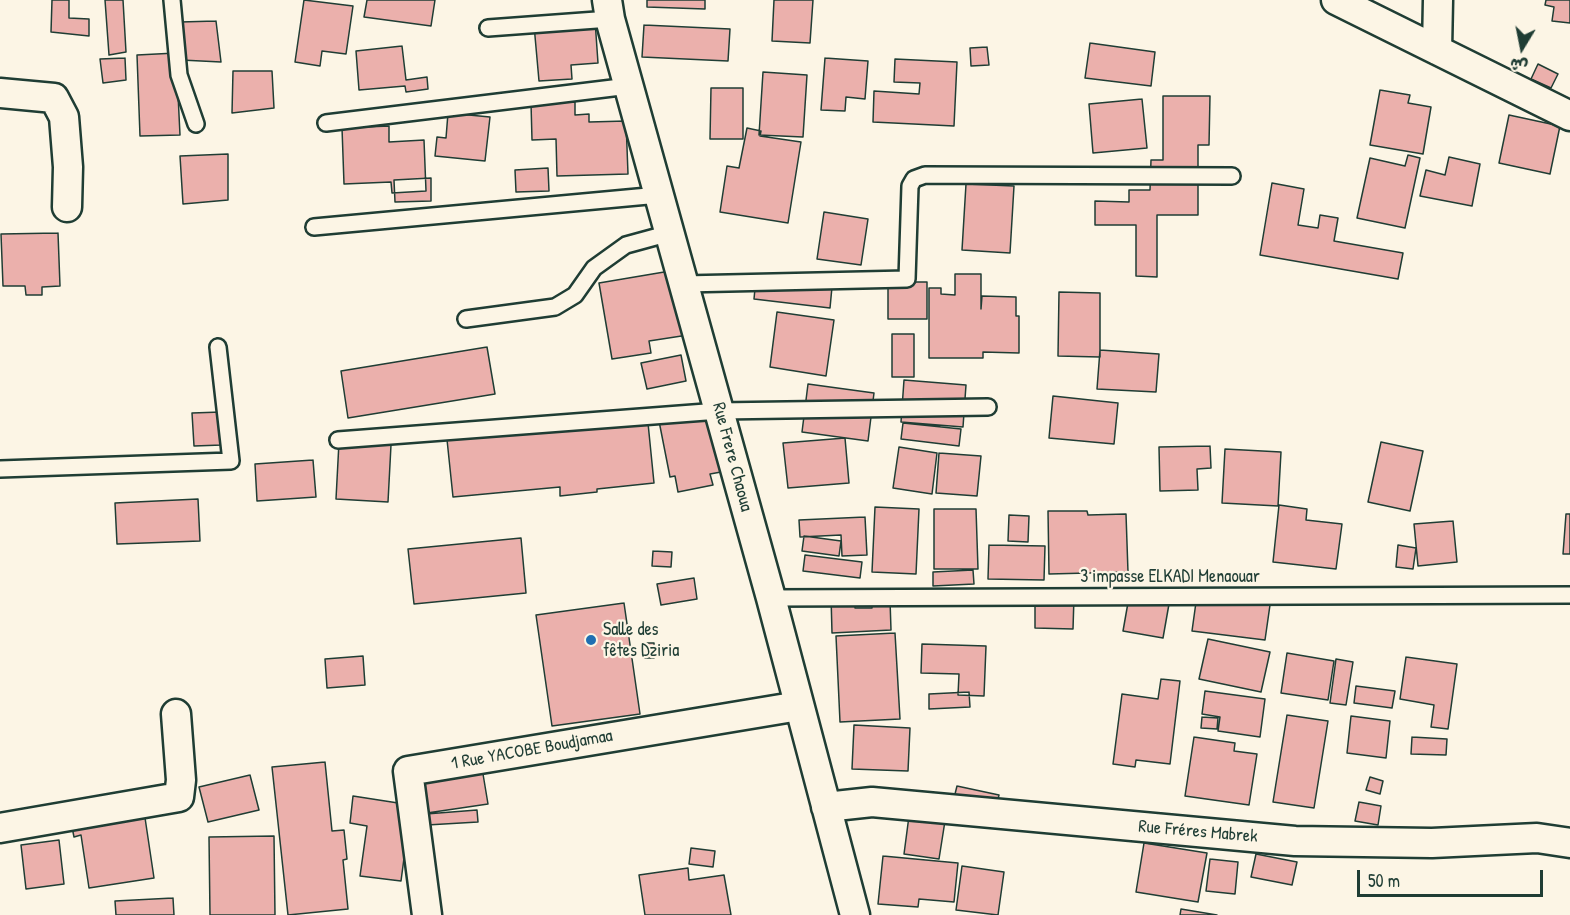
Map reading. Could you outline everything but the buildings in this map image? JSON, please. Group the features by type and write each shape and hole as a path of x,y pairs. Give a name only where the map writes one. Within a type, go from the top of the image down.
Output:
{"street":[{"path":"1336,0 1570,116"},
{"path":"1437,50 1438,0"},
{"name":"Rue Frere Chaoua","path":"608,9 771,598 855,915"},
{"path":"0,93 54,99 64,117 68,168 67,207"},
{"name":"1 Rue YACOBE Boudjamaa","path":"427,915 408,771 799,705"},
{"path":"0,828 179,797 181,780 176,714"},
{"name":"Rue Fréres Mabrek","path":"826,807 872,802 1295,841 1432,843 1537,838 1570,843"}],"lane":[{"path":"172,0 179,75 196,124"},
{"path":"488,28 608,9"},
{"path":"326,123 629,86"},
{"path":"684,284 907,279 910,186 914,179 925,175 1232,176"},
{"path":"314,227 659,195"},
{"path":"466,319 555,307 575,295 594,268 626,245 670,233"},
{"path":"0,469 231,461 218,347"},
{"path":"339,440 719,411 988,407"},
{"name":"3 impasse ELKADI Menaouar","path":"771,598 1570,595"}],"place":[{"name":"Salle des fêtes Dziria","path":"591,640"}]}
